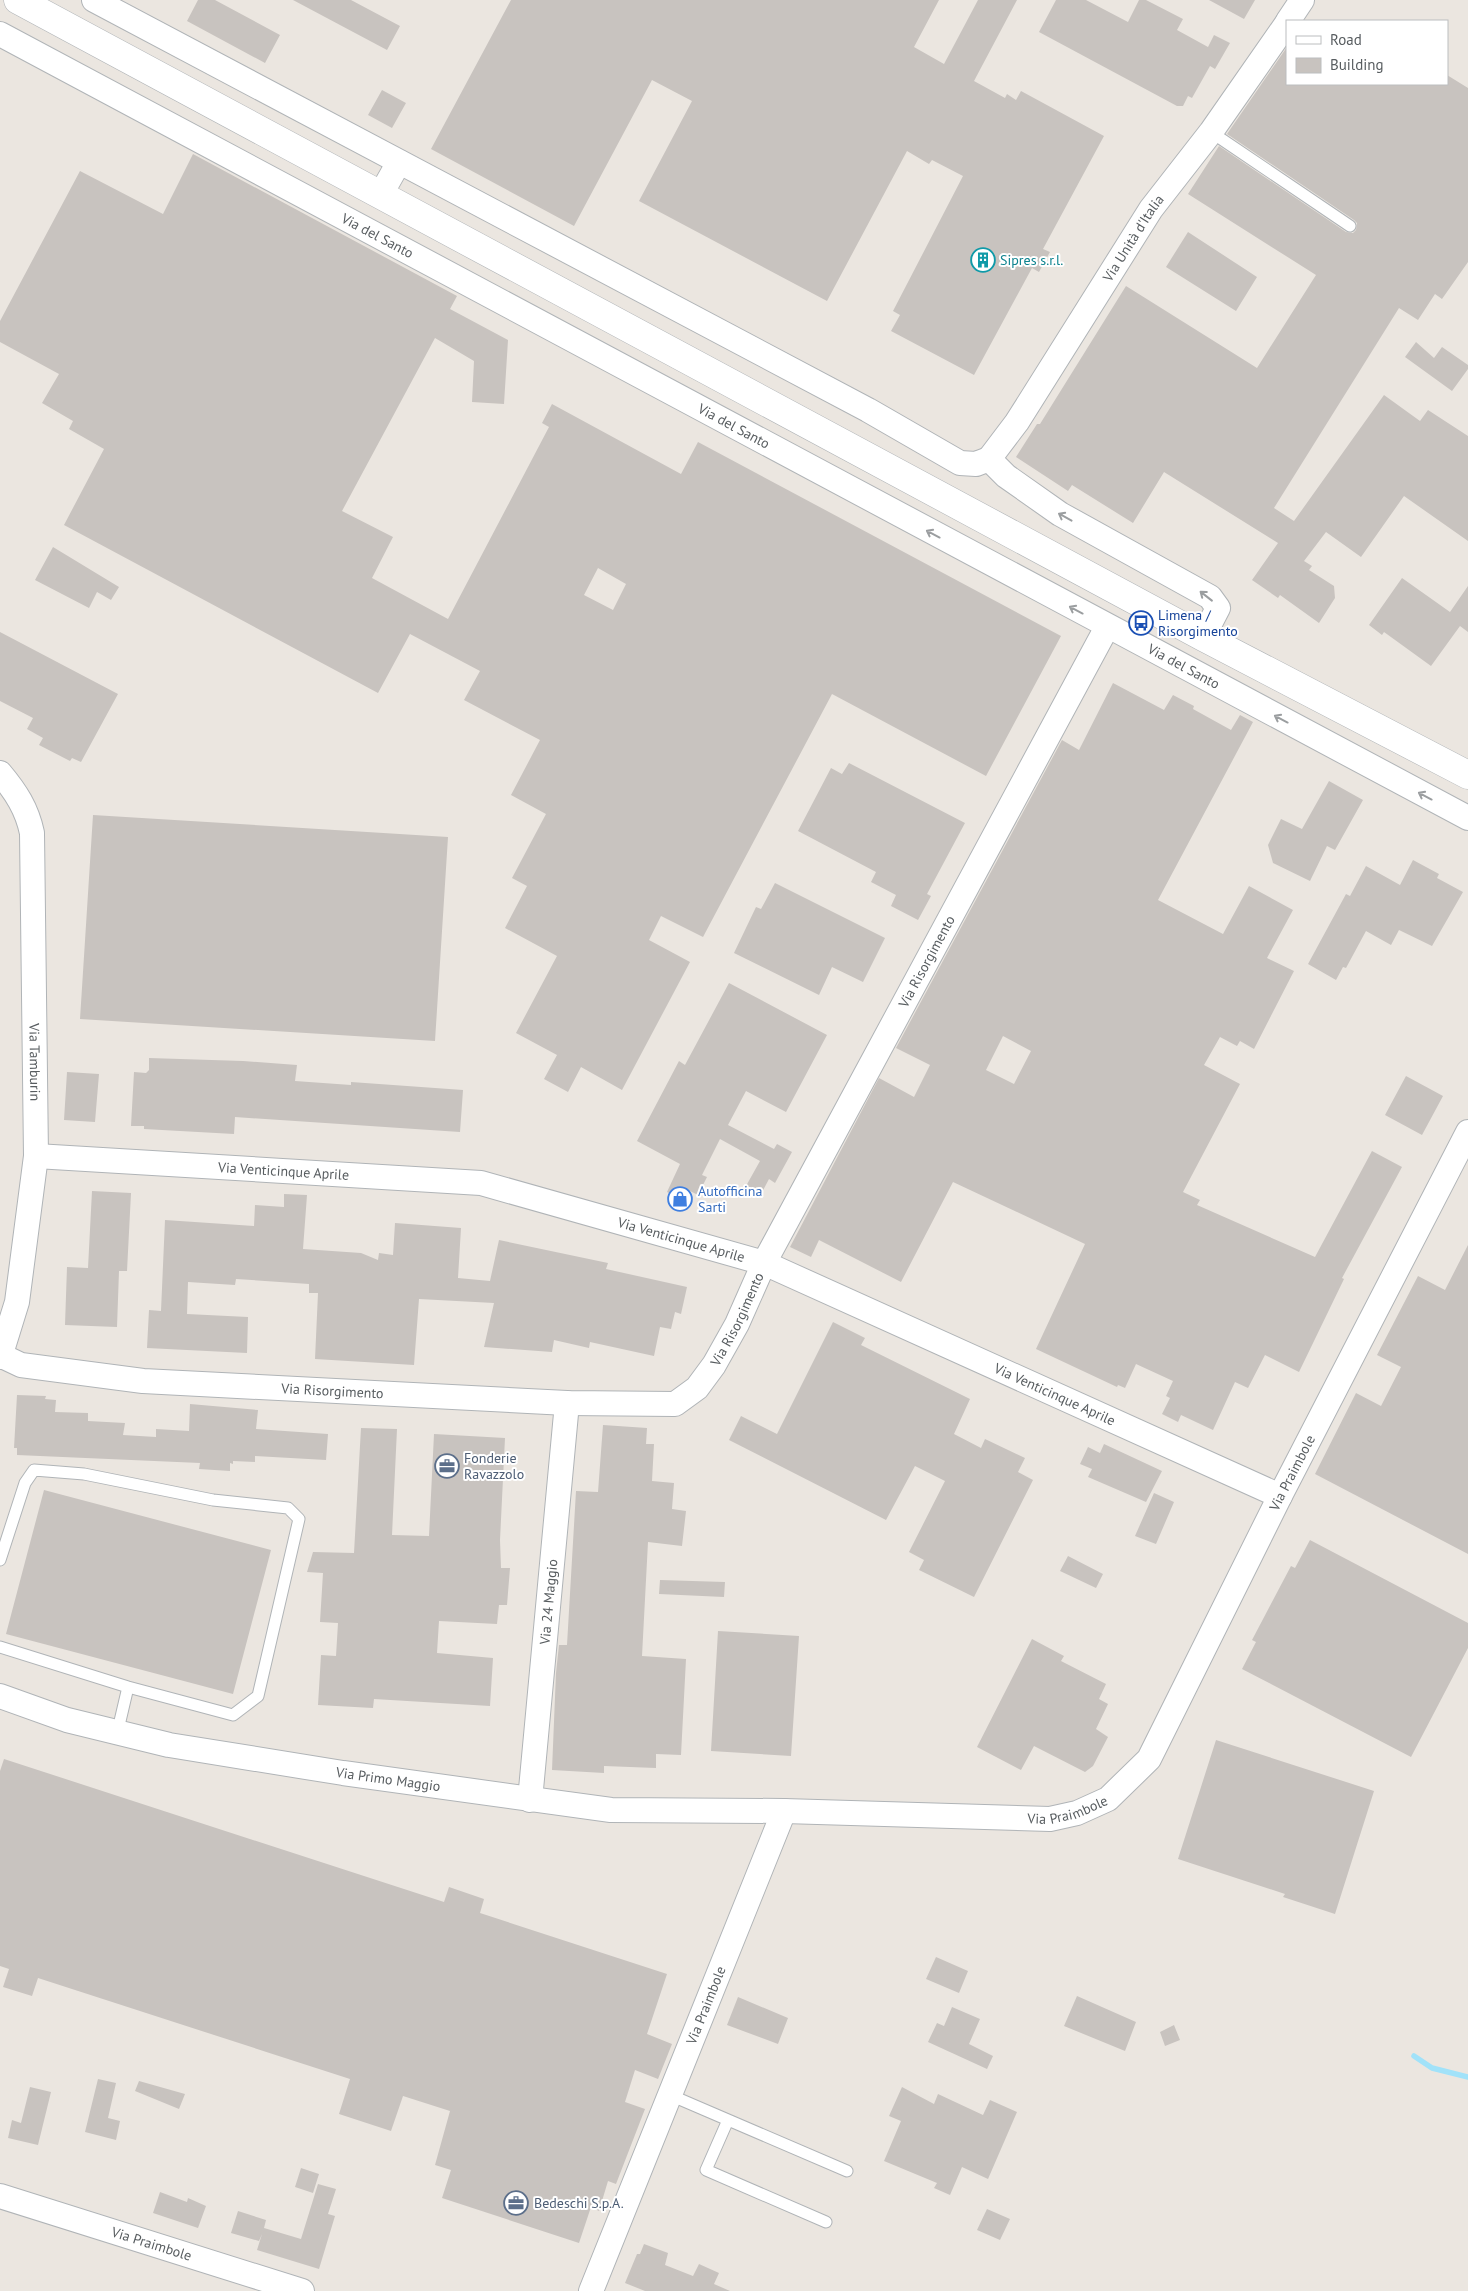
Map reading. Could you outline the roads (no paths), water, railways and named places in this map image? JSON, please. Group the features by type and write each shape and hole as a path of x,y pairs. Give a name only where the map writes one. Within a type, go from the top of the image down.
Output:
{"street":[{"path":"18,0 1203,637 1468,775"},
{"name":"Via Unità d'Italia","path":"1288,20 1302,0"},
{"path":"99,1 868,410 960,463 976,464 989,460 1006,476 1060,514 1210,597 1218,608 1203,637"},
{"name":"Via Unità d'Italia","path":"989,460 1018,422 1151,209 1211,132 1286,23"},
{"name":"Via del Santo","path":"0,34 1107,627 1468,818"},
{"path":"381,194 399,162"},
{"name":"Via Risorgimento","path":"0,1356 21,1365 143,1381 567,1403 675,1404 697,1388 714,1366 737,1324 764,1263 1107,627"},
{"name":"Via Tamburin","path":"0,773 18,795 28,814 32,833 36,1156 17,1302 0,1356"},
{"name":"Via Praimbole","path":"591,2291 784,1811 1050,1819 1078,1814 1108,1799 1148,1759 1280,1496 1468,1132"},
{"name":"Via Venticinque Aprile","path":"36,1156 481,1183 764,1263 1280,1496"},
{"name":"Via 24 Maggio","path":"530,1800 567,1403"},
{"name":"Via Primo Maggio","path":"0,1696 67,1720 117,1734 169,1745 530,1800 611,1810 784,1811"},
{"name":"Via Praimbole","path":"0,2196 302,2291"}],"lane":[{"path":"1211,132 1350,226"},
{"path":"0,1647 128,1687 233,1715 258,1696 300,1519 288,1508 213,1500 84,1474 34,1470 25,1483 13,1513 1,1556"},
{"path":"117,1734 128,1687"},
{"path":"670,2095 847,2171"},
{"path":"728,2120 706,2170 826,2222"}],"waterway":[{"path":"1414,2056 1432,2068 1468,2077"}],"place":[{"name":"Sipres s.r.l.","path":"983,260"},
{"name":"Limena / Risorgimento","path":"1141,623"},
{"name":"Autofficina Sarti","path":"680,1199"},
{"name":"Fonderie Ravazzolo","path":"447,1466"},
{"name":"Bedeschi S.p.A.","path":"516,2203"}]}
